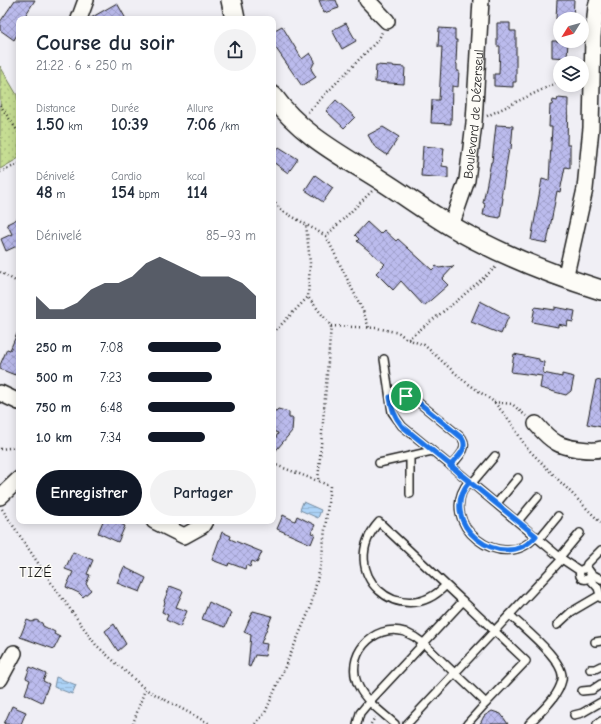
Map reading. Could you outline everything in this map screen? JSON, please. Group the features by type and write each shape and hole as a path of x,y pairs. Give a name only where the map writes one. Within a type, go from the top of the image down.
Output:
{"street":[{"path":"80,16 86,0"},
{"path":"231,0 234,16"},
{"path":"367,0 387,21"},
{"name":"Boulevard de Dézerseul","path":"452,226 467,180 474,123 481,0"},
{"path":"565,279 585,189 591,128 593,37 598,0"},
{"path":"276,100 297,124 322,143 452,226 510,255 565,279 601,290"},
{"path":"0,393 16,401"},
{"path":"536,424 558,445 584,450 601,449"},
{"path":"0,498 16,482"},
{"path":"160,524 184,536 203,524"},
{"path":"0,679 14,653"}],"lane":[{"path":"384,359 392,412 402,426 538,537 561,558 586,573 601,579"},
{"path":"390,397 413,398 462,438 465,443 464,449 450,466"},
{"path":"379,464 432,451"},
{"path":"410,456 410,494"},
{"path":"495,456 463,491 460,506 464,524 476,539 490,547 513,550 538,537 558,516"},
{"path":"497,503 518,478"},
{"path":"518,521 538,497"},
{"path":"446,585 434,596 426,600 410,603 394,600 379,591 368,576 365,567 365,546 373,529 379,522 495,631 526,661 466,724"},
{"path":"408,724 510,615 561,558 580,533"},
{"path":"557,625 571,612 600,597 598,588 586,573 587,564 601,550"},
{"path":"356,724 360,713 370,701 463,601"},
{"path":"510,615 547,650 563,672 562,680 556,693 529,724"},
{"path":"395,724 370,701 358,686 355,673 355,661 365,642 378,633 395,630 414,636 486,703"},
{"path":"590,669 595,669 601,666"},
{"path":"582,691 588,691 601,684"},
{"path":"574,715 582,714 601,702"},
{"path":"597,724 601,721"}],"path":[{"path":"297,124 379,39 387,21"},
{"path":"474,123 553,84"},
{"path":"0,105 16,129"},
{"path":"0,172 16,165"},
{"path":"326,236 382,181"},
{"path":"276,204 281,210 326,236 363,311 369,328"},
{"path":"276,330 308,297 310,263 306,224"},
{"path":"407,339 458,300 510,255"},
{"path":"0,272 16,281"},
{"path":"308,297 331,326 318,480"},
{"path":"331,326 369,328 399,333 407,339 424,345 463,380 494,402 510,421 526,447 601,523"},
{"path":"494,402 512,404 536,424"},
{"path":"0,449 16,447"},
{"path":"255,724 265,713 310,609 321,564 330,486 318,480 276,465"},
{"path":"0,507 50,581 96,645 145,690 210,724"},
{"path":"133,724 145,690"}],"green space":[{"path":"0,66 16,93 16,160 0,169"}],"water":[{"path":"303,502 321,510 318,518 300,510"},
{"path":"56,677 76,685 72,694 54,687"}],"building":[{"path":"15,0 35,0 25,16 16,16 16,36 14,40 0,30 0,22"},
{"path":"319,0 336,0 339,8 324,13"},
{"path":"557,0 574,0 573,12 556,12"},
{"path":"117,3 124,16 94,16"},
{"path":"346,23 356,41 342,49 332,30"},
{"path":"497,23 510,23 510,31 516,31 516,82 513,82 513,87 494,86 494,74 499,74 500,46 497,46"},
{"path":"282,26 302,59 310,53 315,61 311,69 316,77 302,86 276,48 276,29"},
{"path":"439,28 455,29 455,40 457,40 456,63 457,71 459,71 458,87 452,86 451,124 431,123 432,100 439,100 442,47 438,47"},
{"path":"552,41 553,48 568,48 567,56 552,57"},
{"path":"376,65 405,67 404,84 375,82"},
{"path":"558,98 568,99 567,145 570,145 570,168 565,167 560,192 557,191 547,243 531,240 542,179 549,181 552,127 549,127 550,105 552,105 553,100 557,101"},
{"path":"336,100 355,117 344,128 326,111"},
{"path":"496,125 513,126 511,150 509,149 501,197 503,198 500,218 483,215 485,204 483,203 492,162"},
{"path":"383,127 399,137 387,155 374,146 368,135"},
{"path":"423,146 444,148 442,166 448,167 448,178 421,176"},
{"path":"279,147 298,159 288,173 276,164 276,152"},
{"path":"315,175 333,188 323,202 305,190"},
{"path":"16,220 16,246 6,251 1,239 12,234 7,224"},
{"path":"367,222 380,234 384,230 396,241 398,239 432,270 436,266 439,268 454,266 442,279 448,285 424,306 401,281 393,290 376,273 385,264 357,241 359,239 355,235"},
{"path":"480,301 509,316 501,334 471,322"},
{"path":"535,307 555,310 555,307 575,311 573,322 568,321 567,326 558,324 558,327 532,322"},
{"path":"16,336 15,375 0,369 0,365 7,349 10,350"},
{"path":"514,354 539,359 539,361 544,362 543,373 562,377 562,374 574,377 571,391 566,395 540,388 542,376 511,372"},
{"path":"596,380 601,381 601,427 587,424"},
{"path":"278,409 289,412 289,418 293,418 292,431 276,450 276,437 278,433 276,432 276,411"},
{"path":"283,515 295,521 297,516 315,525 311,533 315,534 311,544 277,529"},
{"path":"102,524 121,524 125,526 118,542 98,533"},
{"path":"222,532 231,536 230,539 262,552 257,563 252,561 250,567 246,565 245,569 229,563 228,566 212,560"},
{"path":"73,552 93,560 87,574 90,575 86,584 91,590 83,597 79,593 66,587 73,572 65,569"},
{"path":"124,567 146,578 140,592 117,583"},
{"path":"170,586 183,591 176,607 187,611 180,627 166,620 168,615 162,612 164,601"},
{"path":"209,602 231,613 225,627 202,619"},
{"path":"253,611 272,616 261,643 267,644 265,656 255,655 250,667 248,666 251,635 244,632"},
{"path":"27,620 32,622 36,620 42,623 43,626 55,632 54,634 60,637 54,649 20,637"},
{"path":"114,624 126,644 118,651 105,631"},
{"path":"30,667 46,674 43,681 49,684 42,702 25,694 30,680 26,678"},
{"path":"12,706 26,712 21,724 4,724"},
{"path":"492,711 501,714 508,724 480,724 484,716"}],"district":[{"name":"TIZÉ","path":"36,572"}],"route":[{"path":"406,396 390,397 392,412 396,419 402,426 470,481 466,485 463,491 460,506 464,524 469,532 483,544 496,549 513,550 533,540 536,536 497,503 450,466 462,452 464,449 465,443 462,438 413,398 406,396"}]}
